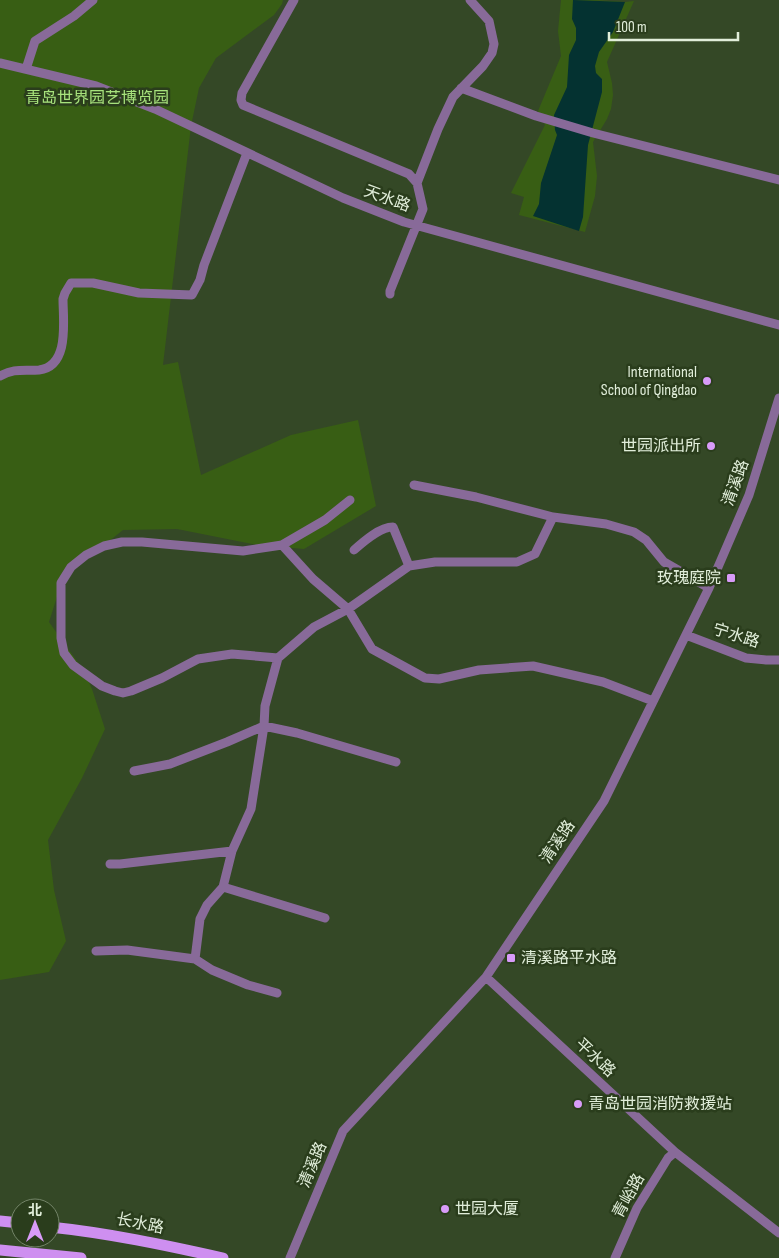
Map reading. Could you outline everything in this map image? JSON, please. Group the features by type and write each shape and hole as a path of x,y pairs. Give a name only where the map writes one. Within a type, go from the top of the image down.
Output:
{"main road":[{"name":"长水路","path":"60,1227 165,1245 223,1258"},
{"path":"0,1250 81,1258"}],"street":[{"path":"26,69 35,41 74,16 93,0"},
{"path":"294,0 242,93 241,100 244,104 409,174 417,183 423,209 390,294"},
{"path":"417,183 453,97 492,54 494,44 489,21 470,0"},
{"name":"天水路","path":"0,63 96,86 155,109 343,198 404,222 779,325"},
{"path":"461,88 536,116 593,133 779,180"},
{"path":"0,376 7,372 18,370 40,370 51,365 58,357 63,346 63,299 71,283 93,283 140,293 192,295 200,280 247,153"},
{"name":"清溪路","path":"290,1258 343,1131 486,977 604,801 709,588 749,495 779,398"},
{"path":"414,485 476,497 553,517 606,524 634,532 646,540 664,562 709,588"},
{"path":"278,658 232,654 198,659 162,678 131,691 115,691 102,686 73,665 64,652 62,638 62,583 71,567 86,555 104,546 122,542 244,551 282,545 325,520 350,500"},
{"path":"195,960 200,920 207,905 223,887 232,851 251,809 264,726 265,706 278,658 314,627 348,609 409,566 435,562 517,562 535,554 553,517"},
{"path":"354,550 365,540 387,527 393,527 409,566"},
{"path":"282,545 313,579 348,609 372,649 426,678 439,679 479,670 533,666 603,682 653,701"},
{"name":"宁水路","path":"686,635 746,658 779,660"},
{"path":"134,771 170,764 264,726 297,733 396,762"},
{"path":"110,864 232,851"},
{"path":"223,887 325,918"},
{"path":"96,951 127,950 195,960 212,970 239,981 277,993"},
{"name":"平水路","path":"486,977 675,1152 779,1233"},
{"name":"青峪路","path":"615,1258 637,1208 668,1158 675,1152"}],"green space":[{"name":"青岛世界园艺博览园","path":"0,0 283,0 274,15 216,58 199,88 191,126 163,365 178,362 201,475 291,435 358,420 376,506 304,549 257,545 177,529 123,530 63,578 49,622 84,671 105,729 82,778 48,840 54,890 66,941 49,972 0,980"},
{"path":"561,0 634,1 607,62 613,95 607,119 593,142 597,176 595,196 585,232 519,215 524,197 511,193 545,125 538,111 561,56 558,31"}],"water":[{"path":"573,0 625,2 613,32 599,52 595,66 596,73 602,79 602,92 588,145 583,217 579,231 533,216 539,204 541,183 557,135 554,115 567,87 569,55 576,40 576,28 572,19"}],"place":[{"name":"International School of Qingdao","path":"707,381"},
{"name":"世园派出所","path":"711,446"},
{"name":"玫瑰庭院","path":"731,578"},
{"name":"清溪路平水路","path":"511,958"},
{"name":"青岛世园消防救援站","path":"578,1104"},
{"name":"世园大厦","path":"445,1209"}]}
